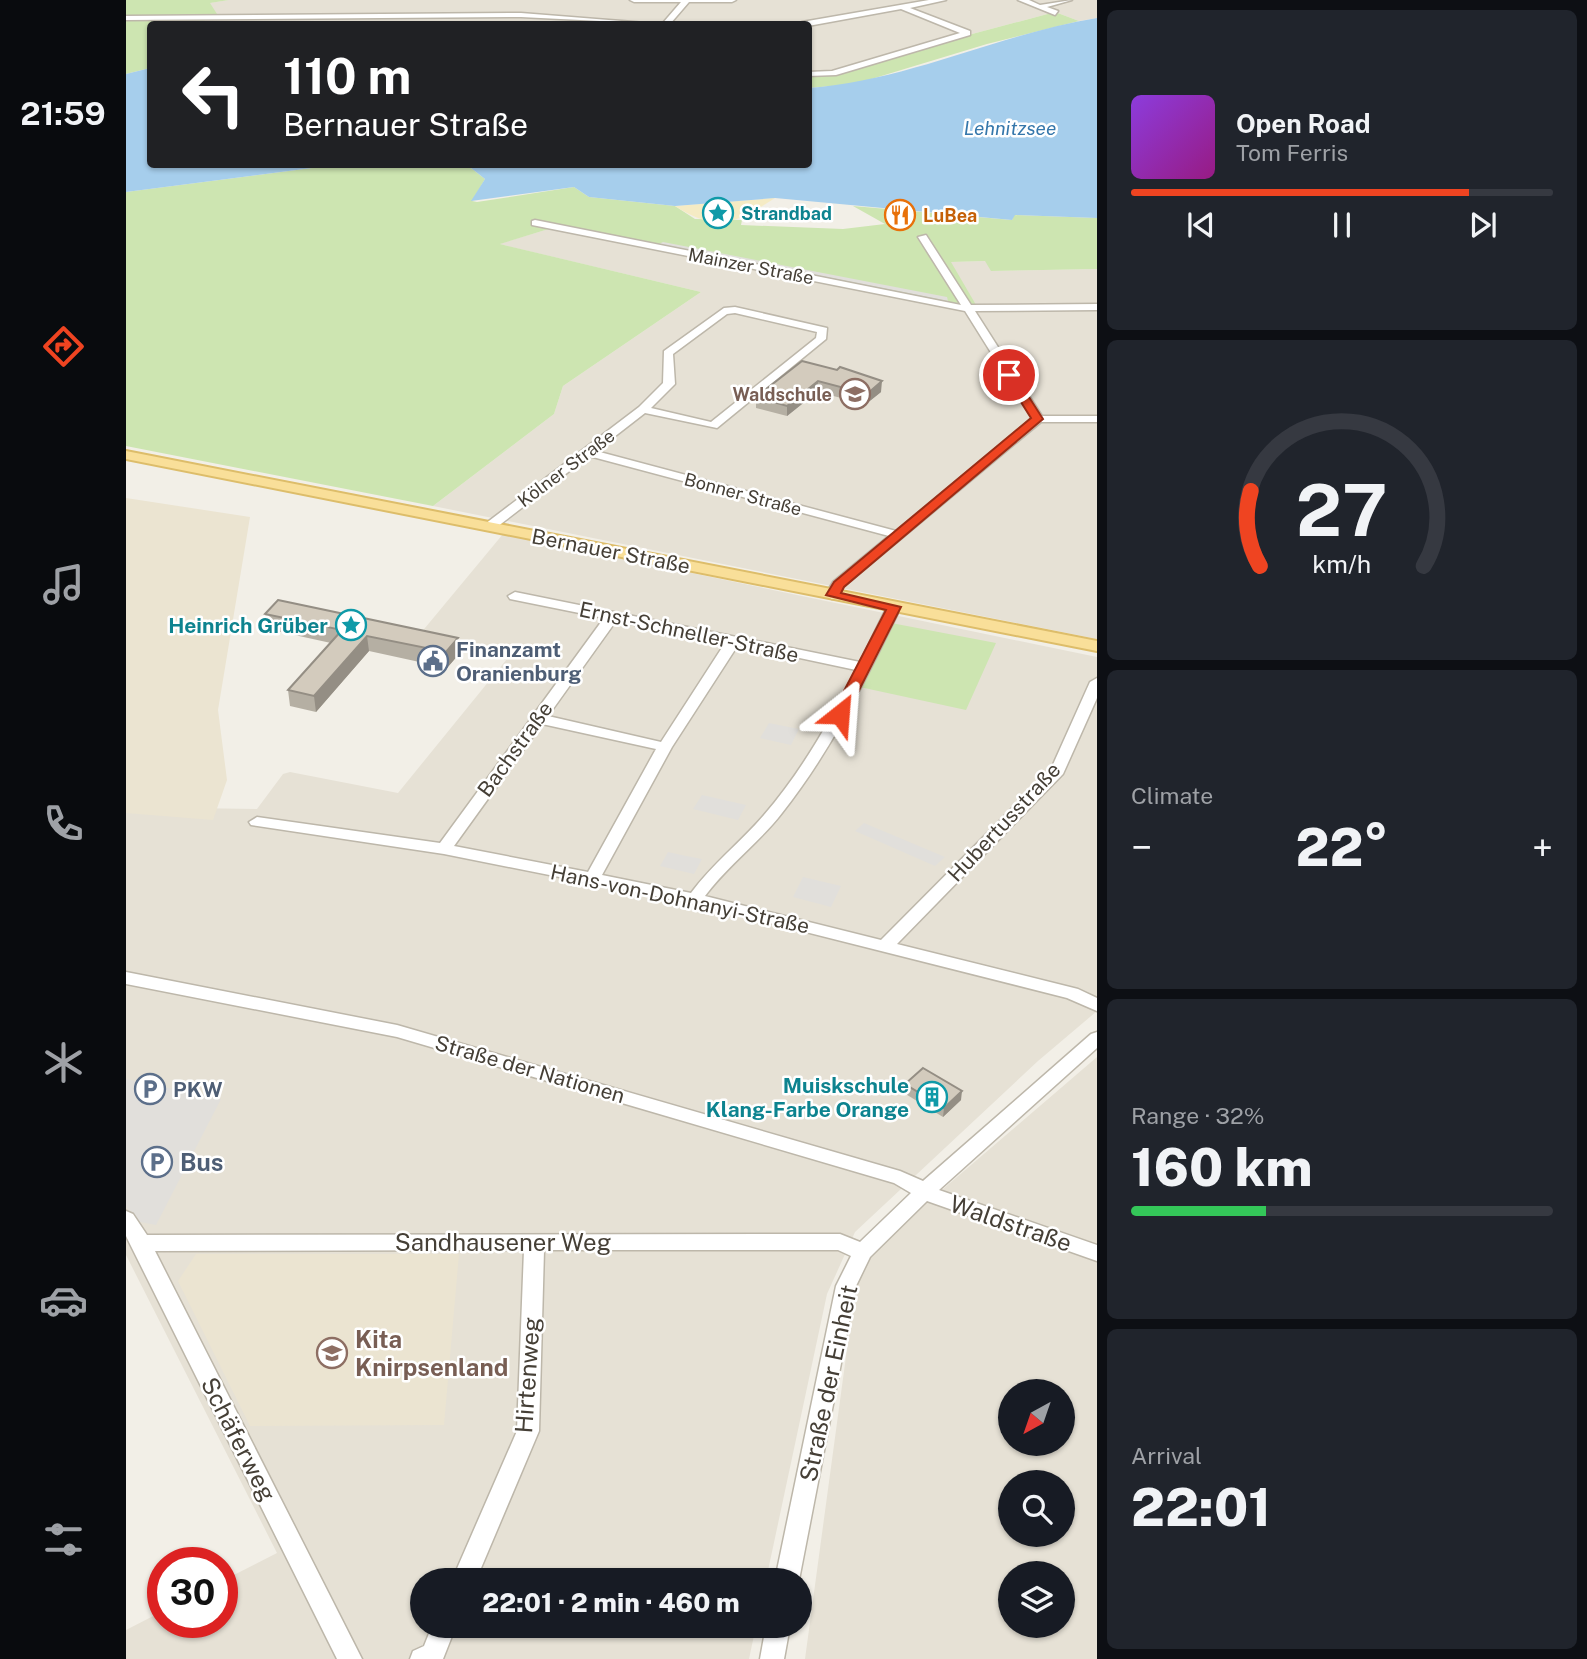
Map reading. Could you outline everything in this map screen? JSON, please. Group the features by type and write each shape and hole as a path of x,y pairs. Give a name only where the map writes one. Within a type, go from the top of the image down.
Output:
{"main road":[{"name":"Bernauer Straße","path":"126,455 1097,646"}],"street":[{"path":"634,0 732,0"},
{"path":"812,74 833,73 967,33 874,0"},
{"path":"812,23 942,0"},
{"path":"1022,0 1055,13"},
{"path":"1041,7 1068,0"},
{"path":"669,21 686,1"},
{"path":"126,18 530,16 608,21"},
{"name":"Mainzer Straße","path":"535,223 967,309 1097,307"},
{"path":"923,237 1038,419"},
{"name":"Kölner Straße","path":"489,527 643,409 669,384 668,354 724,311 734,310 823,330 821,339 713,426 643,409"},
{"path":"832,595 838,585 1038,419 1097,419"},
{"name":"Bonner Straße","path":"587,452 898,535"},
{"name":"Ernst-Schneller-Straße","path":"515,596 864,667"},
{"path":"695,899 708,879 776,811 820,751 894,607"},
{"name":"Bachstraße","path":"444,849 536,718 613,616"},
{"path":"592,878 666,747 733,642"},
{"name":"Hubertusstraße","path":"885,946 1058,771 1097,682"},
{"path":"536,718 666,747"},
{"name":"Hans-von-Dohnanyi-Straße","path":"257,822 444,849 695,899 1072,993 1097,1005"},
{"name":"Straße der Nationen","path":"126,978 397,1031 890,1174 925,1191"},
{"name":"Straße der Einheit","path":"789,1568 846,1286 863,1252 925,1191 1093,1048"},
{"name":"Waldstraße","path":"925,1191 1097,1253"},
{"name":"Schäferweg","path":"126,1220 141,1242 349,1659"},
{"name":"Hirtenweg","path":"469,1568 528,1431 534,1241"},
{"name":"Sandhausener Weg","path":"141,1242 840,1242 863,1252"},
{"path":"422,1659 432,1654 439,1638"},
{"path":"772,1659 776,1638"}],"shaded area":[{"path":"229,0 1097,0 1097,18 1079,21 1055,12 830,72 812,73 812,21 204,21 209,3"},
{"path":"555,227 978,309 950,262 986,261 992,271 1097,269 1097,639 433,506 554,414 563,386 701,292 499,244"},
{"path":"663,242 947,297 948,301 659,244"},
{"path":"126,498 250,517 218,710 227,780 213,820 126,813"},
{"path":"503,534 1097,657 1097,1011 1038,1061 855,1232 827,1294 769,1568 410,1568 410,1638 753,1638 749,1659 126,1659 126,1630 147,1619 147,1638 238,1638 238,1573 277,1553 126,1255 126,807 257,809 283,774 290,772 398,793 511,654 420,634"},
{"path":"769,723 799,729 791,745 760,738"},
{"path":"702,795 746,805 738,820 693,809"},
{"path":"864,823 945,857 935,866 855,831"},
{"path":"668,852 702,859 694,874 660,866"},
{"path":"803,877 841,886 831,907 793,897"},
{"path":"1097,1057 1097,1659 805,1659 808,1638 812,1638 812,1607 855,1290 873,1249"},
{"name":"Bus","path":"126,1079 221,1099 156,1225 135,1221 126,1206"},
{"name":"Kita Knirpsenland","path":"196,1254 459,1254 444,1425 250,1426 178,1281"}],"green space":[{"path":"126,0 229,0 210,3 217,14 204,21 147,21 147,69 126,74"},
{"path":"1055,12 1079,21 987,44 855,84 812,88 812,73 830,72"},
{"path":"312,168 471,168 485,179 472,201 574,187 589,197 675,206 695,219 742,220 741,225 843,229 885,224 853,206 1012,220 1014,215 1097,218 1097,269 991,271 985,261 951,262 979,310 555,227 500,244 701,292 563,386 554,414 433,506 126,446 126,192"},
{"path":"886,622 996,643 966,710 855,686"}],"sand":[{"name":"Strandbad","path":"775,198 749,214 726,222 703,220 675,206"}],"water":[{"name":"Lehnitzsee","path":"1097,18 1097,218 1015,215 1012,220 775,198 675,206 589,197 574,187 471,201 485,179 471,168 812,168 812,88 882,76 1061,25"},
{"path":"147,69 147,168 312,168 126,192 126,74"}],"building":[{"path":"802,361 837,370 840,367 882,381 867,394 818,381 787,406 756,397"},
{"path":"278,600 458,638 446,652 367,636 314,696 288,690 342,630 265,614"},
{"path":"923,1068 962,1091 944,1108 905,1084"}],"place":[{"name":"Strandbad","path":"718,213"},
{"name":"LuBea","path":"900,215"},
{"name":"Waldschule","path":"855,394"},
{"name":"Heinrich Grüber","path":"351,625"},
{"name":"Finanzamt Oranienburg","path":"433,661"},
{"name":"PKW","path":"150,1089"},
{"name":"Muiskschule Klang-Farbe Orange","path":"932,1097"},
{"name":"Bus","path":"157,1162"},
{"name":"Kita Knirpsenland","path":"332,1353"}],"route":[{"path":"840,714 894,607 832,595 838,585 1038,419 1009,375"}]}
